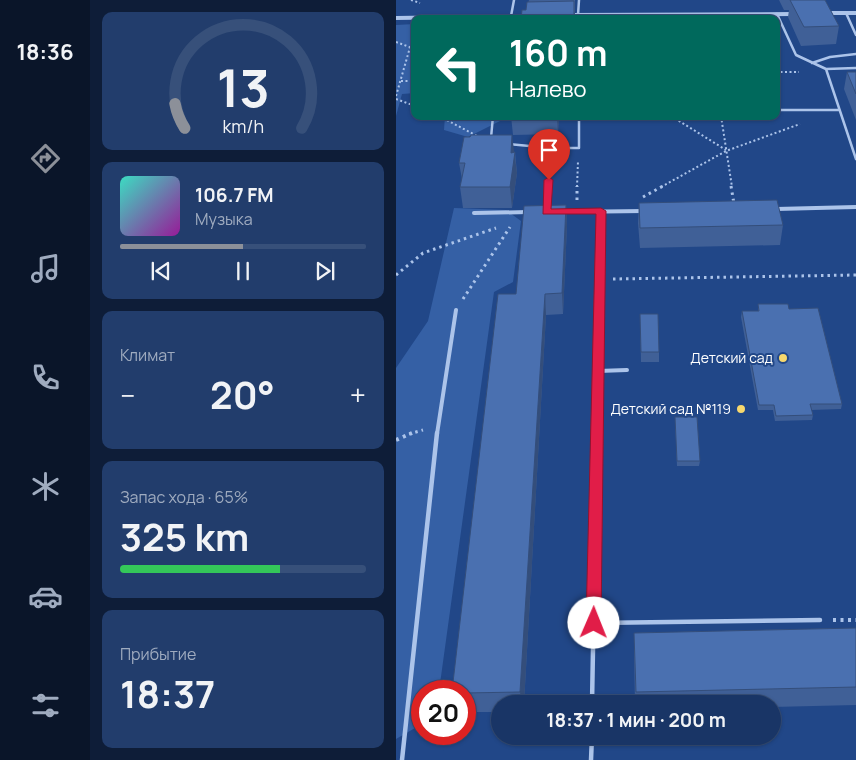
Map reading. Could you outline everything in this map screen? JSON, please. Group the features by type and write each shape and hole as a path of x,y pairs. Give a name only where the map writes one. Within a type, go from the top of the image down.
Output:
{"street":[{"path":"816,14 856,13"},
{"path":"724,15 796,14"},
{"path":"568,15 578,15"},
{"path":"396,18 411,18"}],"lane":[{"path":"511,15 514,0"},
{"path":"578,15 579,0"},
{"path":"846,13 856,35"},
{"path":"780,21 796,56 826,68 856,68"},
{"path":"812,63 830,57 856,54"},
{"path":"826,68 856,158"},
{"path":"780,110 839,110"},
{"path":"491,143 493,120"},
{"path":"501,144 579,148 580,120"},
{"path":"551,148 546,212 648,211"},
{"path":"772,209 856,207"},
{"path":"592,695 601,211"},
{"path":"474,214 538,212"},
{"path":"402,760 437,430 456,310"},
{"path":"598,371 627,370"},
{"path":"594,623 820,620"},
{"path":"591,760 592,745"}],"path":[{"path":"396,42 411,48 396,97 411,104"},
{"path":"401,81 411,81"},
{"path":"448,120 491,143"},
{"path":"677,120 726,151"},
{"path":"722,120 735,209"},
{"path":"618,211 726,151 804,122"},
{"path":"577,212 579,148"},
{"path":"396,275 424,253 505,225 519,212"},
{"path":"456,310 519,212"},
{"path":"600,279 856,275"},
{"path":"396,440 418,430 437,430"},
{"path":"820,620 856,620"}],"shaded area":[{"path":"411,24 411,93 402,94 396,116 396,25"},
{"path":"445,120 500,120 468,137 444,130"},
{"path":"454,208 506,210 521,221 513,282 494,292 441,680 411,680 411,730 396,739 396,368 428,321"}],"building":[{"path":"790,0 825,0 839,26 804,27"},
{"path":"574,1 574,15 521,15 522,10 526,10 527,2"},
{"path":"847,72 856,72 856,94"},
{"path":"471,135 512,135 511,153 515,152 510,187 460,187 465,163 459,163 464,137 470,137"},
{"path":"777,200 783,225 640,228 639,203"},
{"path":"566,205 562,293 545,294 520,692 476,693 476,680 453,680 498,294 516,294 524,206"},
{"name":"Детский сад","path":"758,304 788,304 789,309 818,308 842,404 810,404 813,415 776,416 774,405 759,405 742,311 759,311"},
{"path":"640,314 658,314 659,352 641,352"},
{"path":"675,417 697,417 700,461 677,461"},
{"path":"856,628 856,687 636,692 634,633"}],"place":[{"name":"Детский сад","path":"783,358"},
{"name":"Детский сад №119","path":"741,409"}],"route":[{"path":"549,180 546,212 601,211 594,623"}]}
